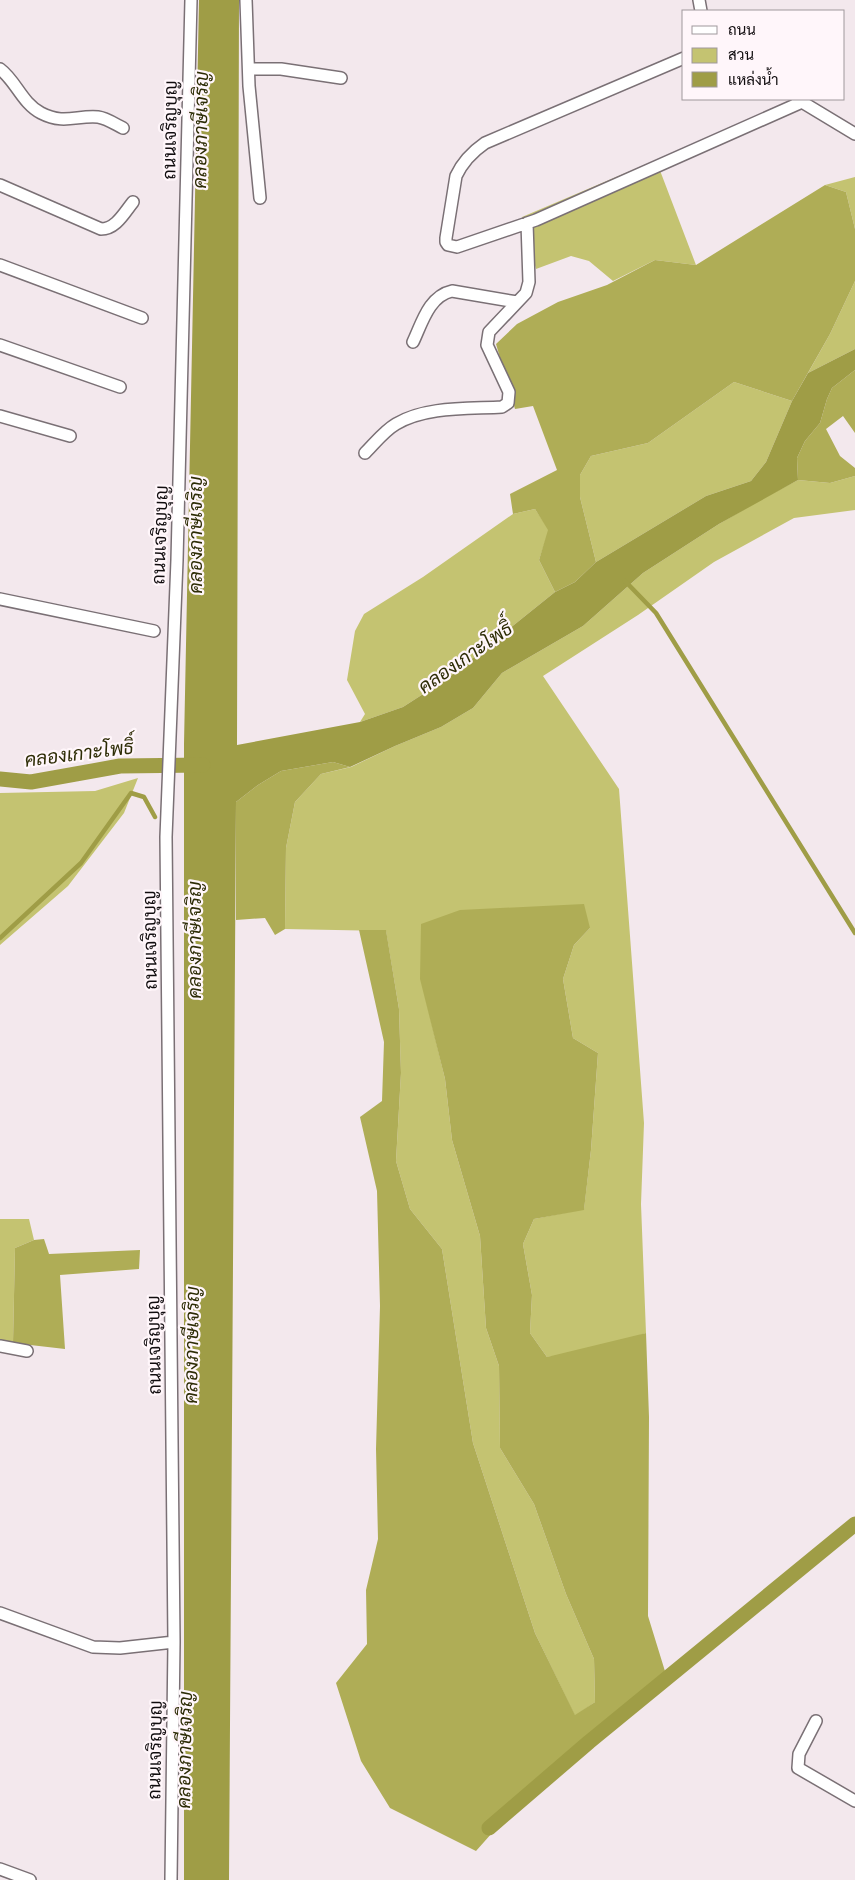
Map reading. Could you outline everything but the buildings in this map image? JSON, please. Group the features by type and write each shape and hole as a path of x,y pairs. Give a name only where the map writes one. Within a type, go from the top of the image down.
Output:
{"street":[{"name":"ถนนเจริญบุญ","path":"171,1880 174,1642 166,837 178,560 191,0"},
{"path":"246,0 248,69 260,198"},
{"path":"682,59 485,143 466,158 456,176 446,238 448,245 457,247 527,223 799,100 855,134"},
{"path":"0,69 6,74 21,96 40,113 53,118 70,120 99,117 123,128"},
{"path":"248,69 280,69 341,78"},
{"path":"0,185 102,229 109,229 116,224 133,202"},
{"path":"365,453 384,433 406,419 438,411 502,407 508,402 509,392 487,345 487,338 489,332 526,292 529,282 527,223"},
{"path":"0,265 142,318"},
{"path":"412,342 431,305 443,293 452,291 516,302"},
{"path":"0,345 120,387"},
{"path":"0,416 70,436"},
{"path":"0,599 154,631"},
{"path":"0,1346 27,1351"},
{"path":"0,1614 93,1647 120,1648 174,1642"},
{"path":"816,1721 799,1754 798,1768 855,1801"},
{"path":"0,1870 30,1880"}],"green space":[{"path":"656,160 696,265 655,260 613,281 589,261 571,256 536,269 522,217"},
{"path":"855,177 855,229 846,192 825,185"},
{"path":"855,281 855,349 808,373 830,334"},
{"path":"734,382 792,401 766,462 751,481 706,496 596,562 580,497 580,475 591,456 648,443"},
{"path":"855,476 855,510 794,518 714,562 638,615 543,676 619,789 644,1123 641,1204 646,1333 588,1353 547,1357 530,1333 532,1295 523,1244 534,1219 584,1209 591,1150 598,1053 573,1038 563,979 574,945 590,928 421,924 421,979 445,1079 452,1140 480,1236 486,1328 499,1366 500,1448 534,1504 566,1594 594,1659 595,1702 575,1716 535,1633 473,1443 442,1249 410,1209 396,1161 401,1073 399,1009 386,931 285,929 286,848 295,802 321,774 351,767 441,727 473,708 502,673 583,626 643,573 719,524 798,480 830,483"},
{"path":"535,509 549,530 539,560 555,592 448,678 403,707 360,722 365,714 347,680 355,631 364,614 423,577 513,514"},
{"path":"138,778 124,813 68,886 0,945 0,793 95,791"},
{"path":"0,1219 29,1219 34,1240 15,1248 13,1343 0,1340"}],"shaded area":[{"path":"825,185 846,192 855,229 855,281 830,334 792,401 734,382 648,443 591,456 580,475 580,497 596,562 575,582 555,592 539,560 548,530 535,509 513,514 510,494 557,470 533,406 515,409 496,344 517,324 558,302 607,285 655,260 696,265"},
{"path":"855,370 855,433 843,416 826,429 840,456 855,468 855,476 830,483 798,480 797,458 805,441 820,423 832,388"},
{"path":"333,762 350,767 321,774 295,802 286,848 285,929 275,935 265,918 236,920 236,802 258,785 281,771"},
{"path":"584,904 590,928 574,945 563,979 573,1038 598,1053 591,1150 584,1210 534,1219 523,1244 532,1295 530,1333 547,1357 646,1333 649,1417 648,1616 668,1681 579,1757 517,1805 476,1851 390,1808 361,1761 336,1683 367,1644 366,1590 378,1539 376,1449 380,1306 377,1191 360,1117 382,1101 384,1042 359,930 386,930 399,1009 401,1073 396,1161 410,1209 442,1249 473,1443 535,1633 575,1715 595,1702 594,1659 566,1594 534,1504 500,1448 499,1366 486,1328 480,1236 452,1140 445,1079 420,979 421,924 460,910"},
{"path":"44,1239 49,1254 140,1250 139,1269 60,1275 65,1349 13,1343 15,1248 34,1240"}],"water":[{"name":"คลองภาษีเจริญ","path":"199,0 239,0 237,745 360,722 403,707 448,678 555,592 575,582 596,562 706,496 751,481 766,462 792,401 808,373 855,349 855,370 832,388 820,423 805,441 797,458 798,480 719,524 643,573 583,626 502,673 473,708 441,727 350,767 333,762 281,771 258,785 236,802 229,1880 184,1880 184,744"}],"waterway":[{"path":"625,581 656,613 855,933"},
{"name":"คลองเกาะโพธิ์","path":"0,779 31,782 120,766 203,765"},
{"path":"0,938 81,863 131,793 144,797 155,817"},
{"path":"489,1828 589,1742 855,1524"}]}
